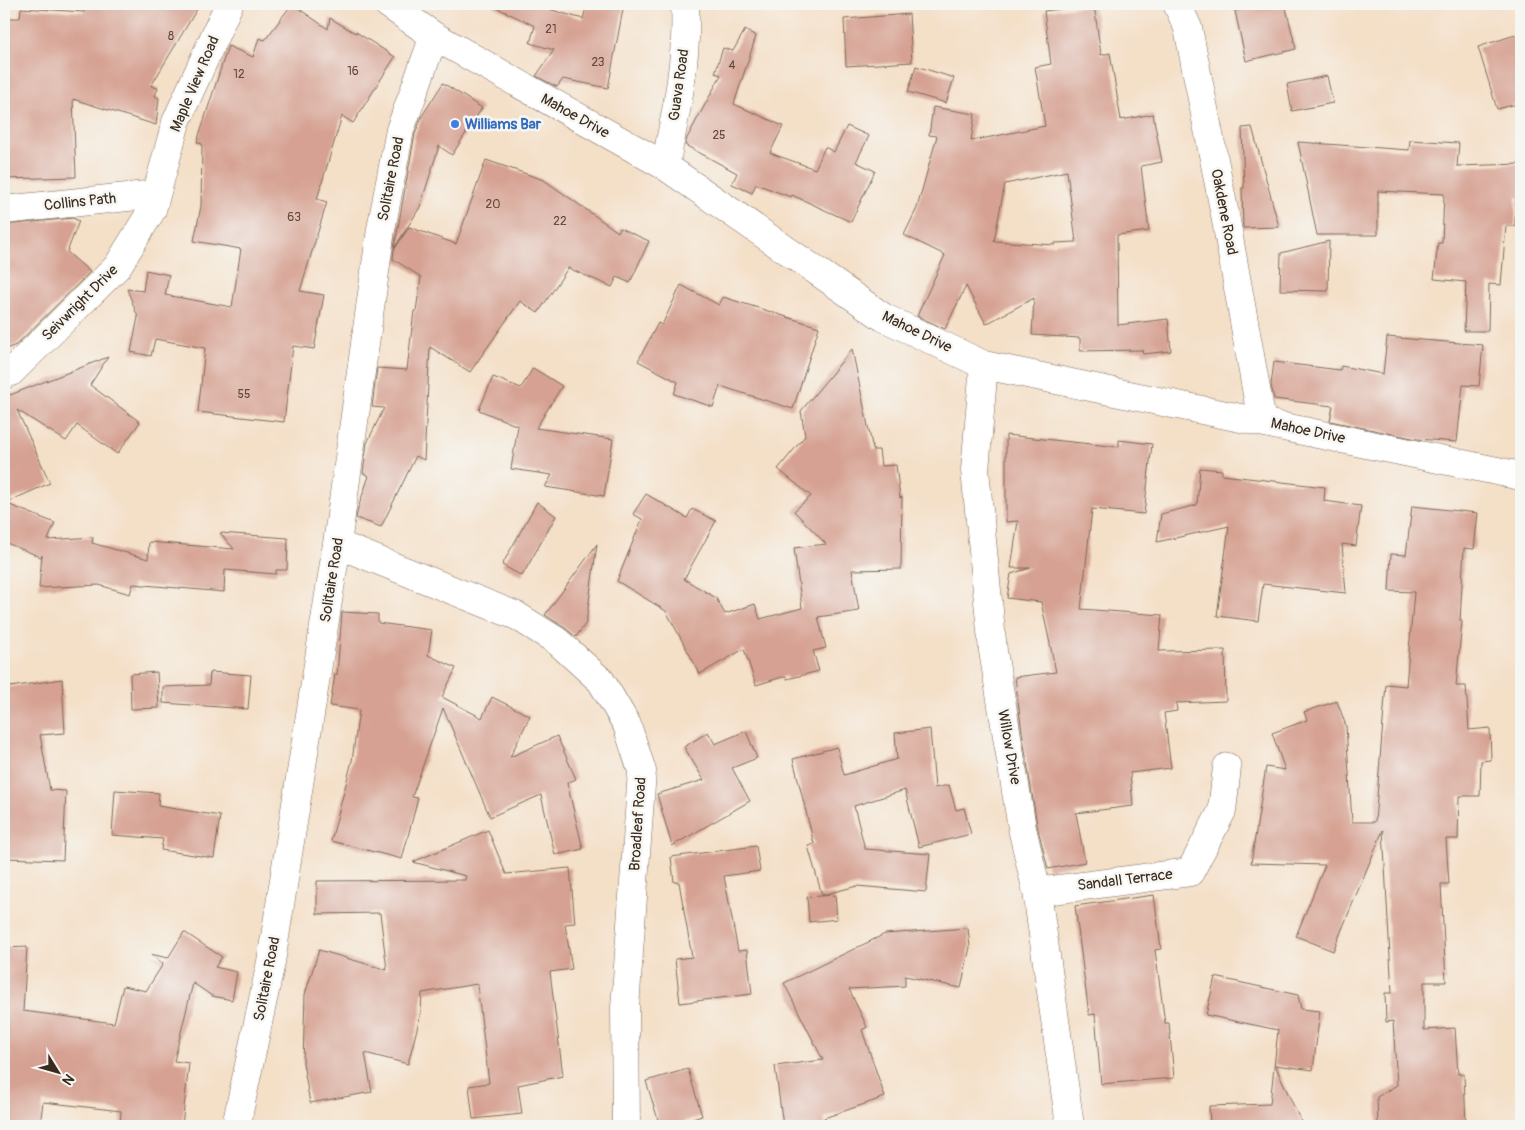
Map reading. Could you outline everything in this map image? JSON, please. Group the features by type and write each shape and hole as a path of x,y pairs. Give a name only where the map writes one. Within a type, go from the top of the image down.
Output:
{"street":[{"name":"Maple View Road","path":"156,194 176,122 229,4"},
{"name":"Mahoe Drive","path":"388,4 434,36 665,166 883,317 984,365 1521,476"},
{"name":"Guava Road","path":"665,166 680,92 686,25 685,4"},
{"name":"Oakdene Road","path":"1177,4 1188,28 1225,215 1262,422"},
{"name":"Solitaire Road","path":"236,1126 271,962 338,544 381,229 400,130 434,36"},
{"name":"Collins Path","path":"4,210 156,194"},
{"name":"Seivwright Drive","path":"4,376 11,372 117,267 152,210 156,194"},
{"name":"Willow Drive","path":"984,365 975,470 992,642 1022,828 1037,892 1070,1126"},
{"name":"Broadleaf Road","path":"338,544 517,616 557,641 601,681 627,725 642,771 624,1008 626,1126"},
{"name":"Sandall Terrace","path":"1037,892 1190,872 1222,811 1227,767"}],"building":[{"path":"86,4 200,4 151,86 158,88 155,96 159,98 156,125 73,99 76,177 4,179 4,18 20,18 21,8 84,12"},
{"path":"292,4 328,29 330,18 395,57 353,123 342,116 317,199 327,202 300,291 324,295 314,349 293,346 284,422 198,412 205,348 155,339 151,356 131,352 138,317 127,289 143,291 146,270 169,275 165,295 232,307 241,249 194,241 201,206 202,144 197,142 228,46 253,57 259,38 265,40"},
{"path":"494,4 531,4 583,19 587,4 624,4 608,88 563,79 557,87 536,76 554,50 530,43 535,26 493,6"},
{"path":"1266,4 1285,4 1296,49 1246,61 1235,11"},
{"path":"1094,5 1101,55 1110,53 1121,120 1153,114 1162,162 1141,166 1149,231 1117,235 1118,325 1168,319 1171,351 1143,354 1142,350 1080,351 1080,338 1032,335 1034,298 986,324 966,286 945,329 917,316 945,255 904,235 917,208 937,136 929,135 933,107 975,114 971,141 1045,126 1035,67 1051,64 1044,11","holes":["1067,171 1076,242 1055,243 1055,245 994,241 1005,184"]},
{"path":"909,14 912,62 846,66 844,19"},
{"path":"745,30 756,36 734,104 783,126 770,153 815,169 825,147 834,152 847,126 869,136 856,162 875,171 851,222 792,195 791,197 756,184 752,193 732,184 737,173 685,145 721,75 715,73 723,48 733,51"},
{"path":"1521,33 1521,103 1497,109 1478,47"},
{"path":"916,66 954,78 946,103 908,92"},
{"path":"1327,76 1333,103 1292,111 1287,84"},
{"path":"443,83 482,108 452,155 439,146 420,207 394,249 415,134 422,116"},
{"path":"1252,127 1279,227 1243,228 1242,128"},
{"path":"1410,140 1459,143 1457,166 1521,164 1521,197 1516,197 1515,226 1506,226 1501,285 1489,284 1488,331 1464,331 1466,282 1434,279 1438,243 1442,243 1444,194 1378,191 1378,235 1317,235 1298,142 1409,150"},
{"path":"486,160 544,180 618,232 620,228 649,241 630,283 617,277 612,287 568,268 538,313 520,301 470,372 430,347 424,460 416,456 381,527 356,518 369,476 363,473 367,443 384,408 372,407 377,368 407,370 414,311 416,311 421,277 393,259 394,250 409,227 456,244"},
{"path":"73,218 79,221 67,252 90,272 16,345 4,350 4,225"},
{"path":"1329,241 1328,291 1280,290 1281,253"},
{"path":"681,285 719,305 723,297 819,327 793,409 720,386 713,407 674,394 678,382 638,361 658,323 662,325"},
{"path":"1387,337 1483,345 1479,386 1463,385 1457,442 1417,439 1330,421 1333,406 1274,399 1271,385 1274,362 1340,370 1341,366 1383,374"},
{"path":"852,349 873,450 879,450 881,466 896,465 900,498 902,497 901,569 852,570 859,611 818,617 826,648 813,651 819,671 787,679 786,676 756,685 744,649 700,674 666,611 617,581 642,519 633,514 646,494 687,518 692,509 716,521 684,579 716,598 725,614 755,604 760,619 802,608 794,548 826,544 794,511 811,496 778,469 805,436 801,411"},
{"path":"108,357 90,385 140,422 117,454 77,425 66,441 17,410 50,483 5,503 55,523 48,540 93,537 92,543 148,559 149,542 234,549 220,533 288,538 287,570 276,570 276,574 225,570 224,592 133,584 130,594 99,585 39,588 42,555 41,557 4,542 4,390 8,390 10,395"},
{"path":"533,368 562,386 536,428 613,439 604,496 545,487 552,475 511,469 518,426 479,410 493,377 521,388"},
{"path":"1006,435 1119,447 1119,440 1152,444 1144,514 1092,509 1081,609 1162,615 1159,651 1225,650 1226,701 1176,703 1177,711 1164,713 1171,768 1130,773 1133,806 1076,813 1085,862 1048,869 1037,825 1015,677 1056,672 1041,602 1007,598 1011,574 1030,568 1011,568 1018,521 1006,522"},
{"path":"1200,468 1222,470 1222,475 1325,487 1324,501 1361,506 1356,546 1342,544 1346,593 1263,584 1258,621 1217,616 1229,526 1157,542 1161,514 1197,505"},
{"path":"537,502 556,516 522,576 502,565"},
{"path":"1412,506 1478,513 1474,549 1464,548 1460,621 1462,621 1456,686 1466,686 1469,730 1490,728 1491,760 1481,761 1480,796 1459,796 1458,839 1446,839 1449,884 1441,884 1446,982 1424,982 1424,1030 1455,1028 1458,1074 1464,1074 1466,1126 1378,1126 1377,1097 1397,1085 1393,1021 1386,1022 1385,993 1392,993 1383,830 1333,951 1296,936 1325,865 1251,863 1266,767 1285,770 1272,733 1307,720 1304,712 1337,701 1346,726 1352,822 1375,822 1386,684 1406,686 1414,592 1389,591 1391,554 1406,555"},
{"path":"597,544 586,623 576,637 545,615"},
{"path":"342,612 378,614 378,623 432,630 428,655 456,668 442,697 482,718 492,697 530,716 510,757 557,736 576,779 567,783 583,849 555,855 541,795 490,817 443,708 412,797 418,798 402,859 331,841 352,761 359,710 330,706 335,674 337,675"},
{"path":"157,672 159,708 131,709 130,674"},
{"path":"210,672 251,675 248,709 163,703 163,687 209,685"},
{"path":"62,679 65,733 40,735 50,790 66,791 63,860 4,858 4,688"},
{"path":"930,729 935,788 949,785 956,810 964,808 971,834 919,847 905,790 854,806 865,849 930,854 926,892 857,886 822,895 808,846 814,844 793,759 837,747 844,775 897,759 895,733"},
{"path":"746,731 757,758 732,768 750,801 672,846 657,794 704,780 684,747 708,732 715,744"},
{"path":"115,790 159,793 158,806 220,816 214,858 161,850 163,839 112,835"},
{"path":"488,830 506,874 570,868 575,923 565,924 572,969 550,972 563,1076 518,1085 522,1114 473,1119 469,1086 489,1083 477,984 422,993 421,1013 408,1064 365,1053 372,1092 310,1103 303,1063 305,994 319,950 387,970 380,913 317,914 317,881 465,880 466,876 413,862"},
{"path":"756,846 760,871 724,876 738,951 747,950 752,994 680,1003 675,959 692,957 679,882 674,882 671,857"},
{"path":"835,895 837,919 809,922 807,897"},
{"path":"1154,895 1161,949 1155,950 1165,1023 1169,1023 1174,1078 1101,1084 1095,1014 1089,1015 1075,906"},
{"path":"968,928 970,947 961,988 905,976 905,986 849,989 867,1027 862,1030 885,1097 824,1118 825,1126 783,1126 775,1066 823,1060 784,983 885,934"},
{"path":"184,932 222,957 215,967 237,972 232,1000 212,996 193,983 174,1061 189,1063 182,1126 120,1126 121,1111 43,1102 40,1126 4,1126 10,1077 4,1076 4,948 27,947 23,1011 114,1023 123,986 146,991 163,964 150,954 168,958"},
{"path":"1215,977 1298,995 1301,1009 1320,1011 1313,1070 1275,1065 1303,1126 1210,1126 1209,1106 1270,1104 1278,1030 1206,1015"},
{"path":"688,1069 702,1116 670,1126 660,1126 646,1081"}],"place":[{"name":"Williams Bar","path":"455,124"}]}
